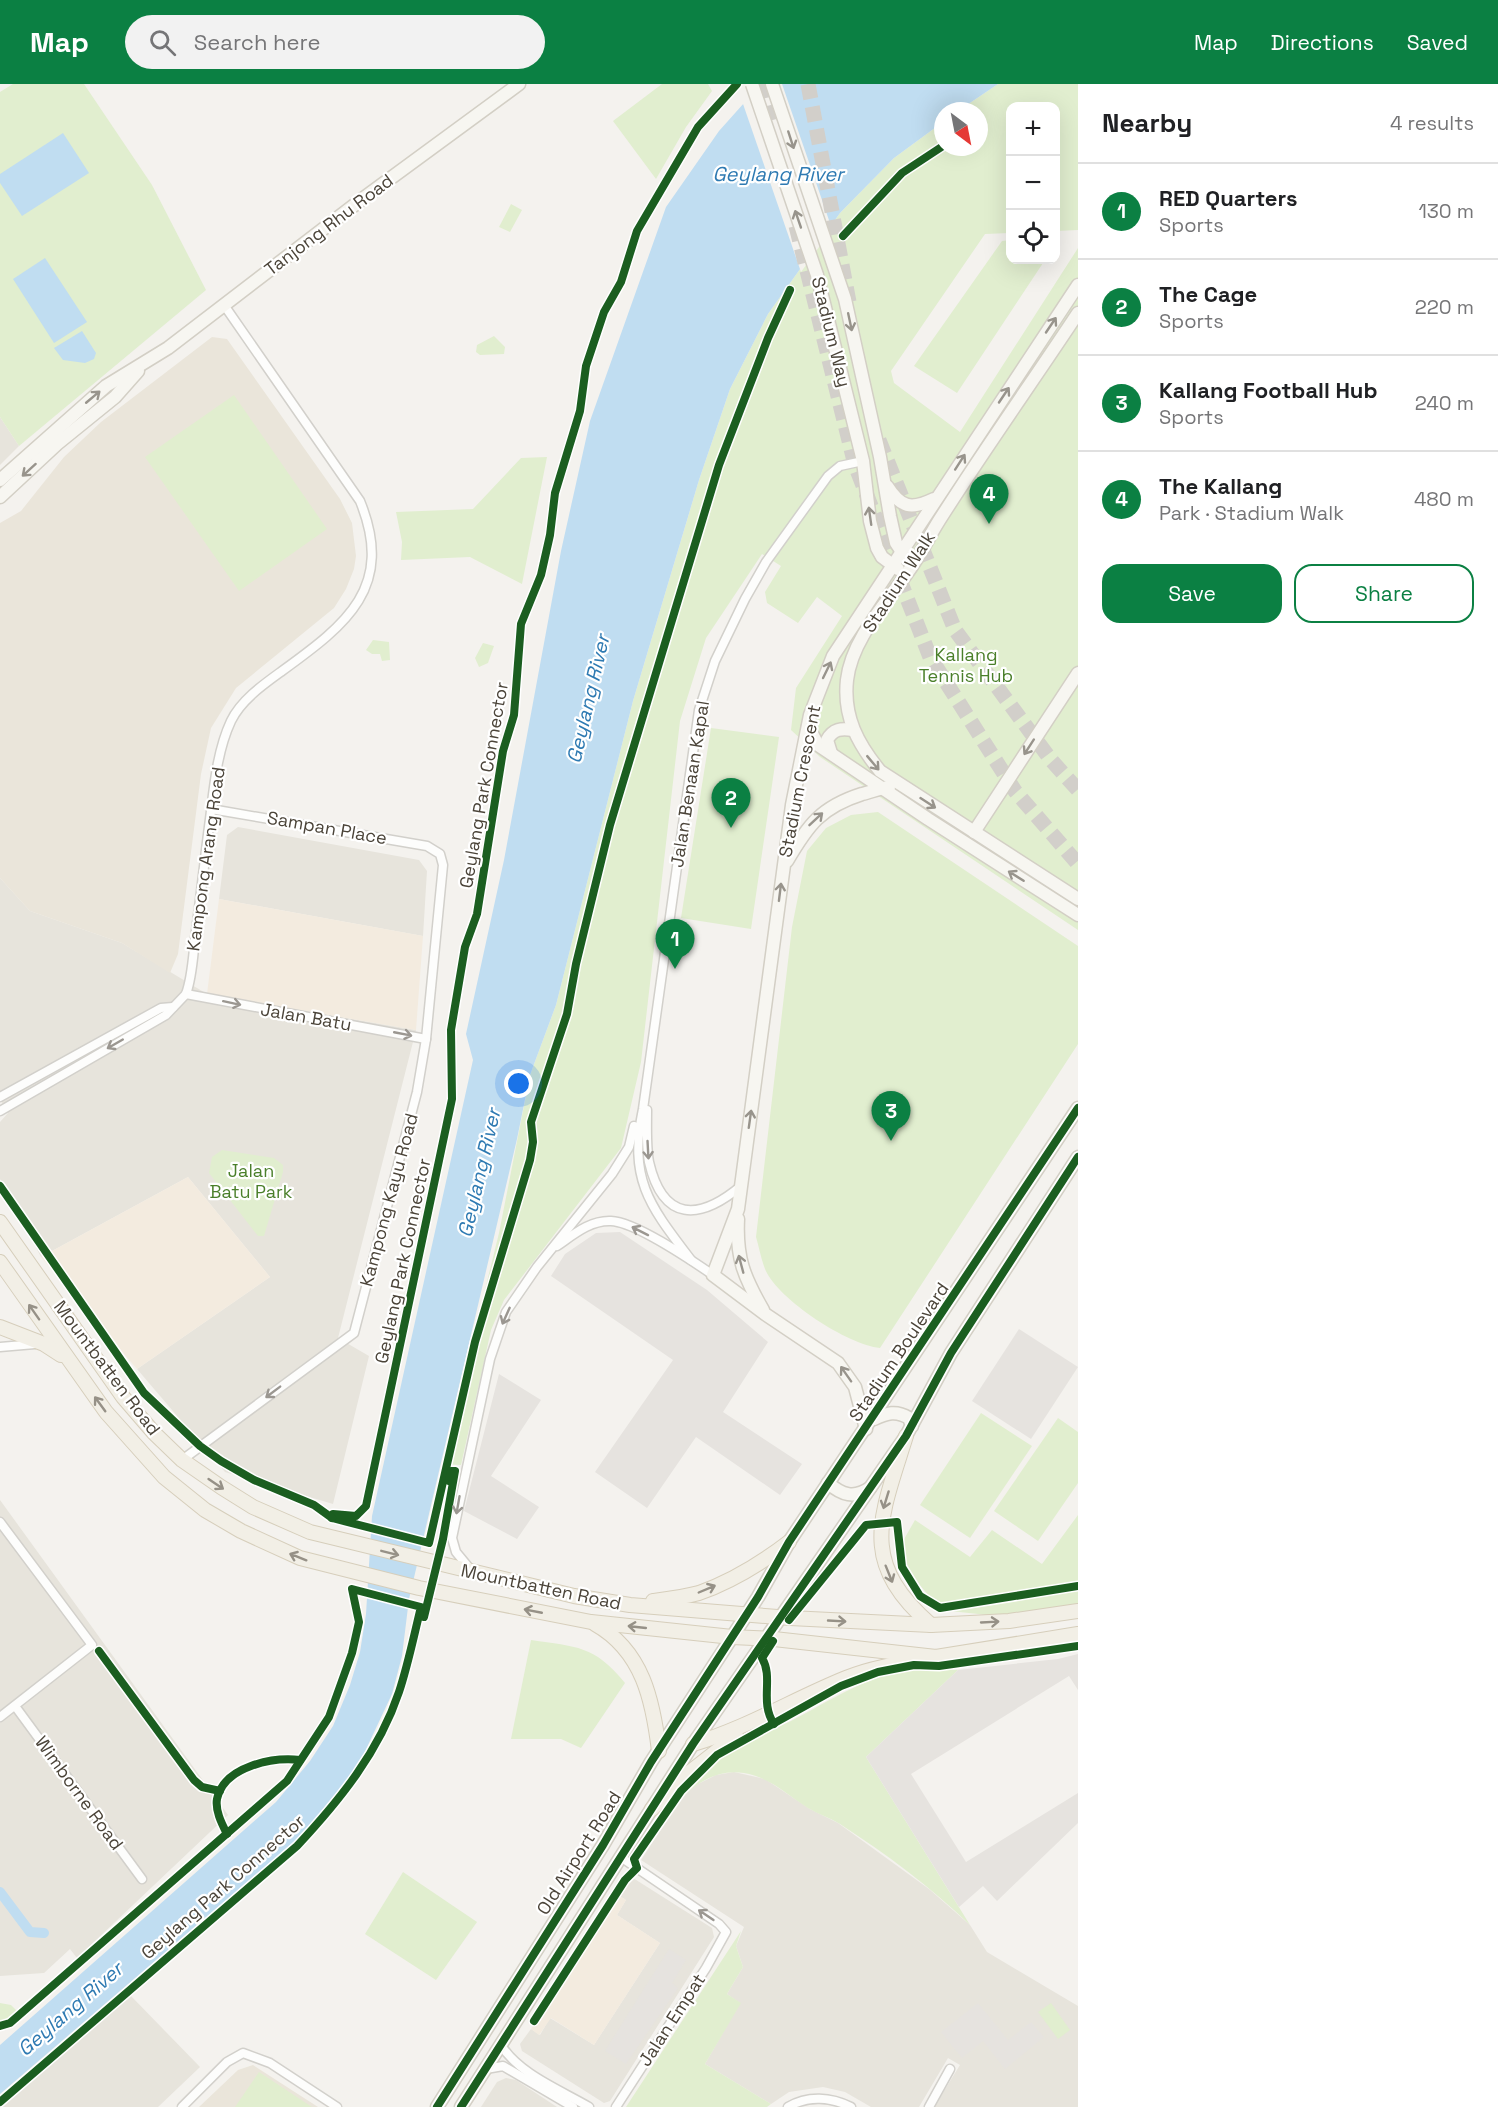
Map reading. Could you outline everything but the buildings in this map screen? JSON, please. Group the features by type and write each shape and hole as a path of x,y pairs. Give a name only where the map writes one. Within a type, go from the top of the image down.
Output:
{"main road":[{"name":"Mountbatten Road","path":"0,1222 123,1396 154,1433 182,1460 253,1507 310,1532 354,1545 473,1573 574,1596 630,1605 779,1617 931,1625 1009,1621 1078,1611"},
{"name":"Mountbatten Road","path":"0,1262 68,1360 134,1447 164,1477 205,1510 241,1531 300,1558 418,1588 591,1622 732,1637 936,1657 1078,1635"},
{"path":"0,1327 44,1344 68,1360"},
{"path":"909,1431 880,1523 881,1548 895,1587 931,1625"},
{"path":"630,1605 698,1593 771,1556 789,1542"},
{"path":"591,1622 610,1633 626,1649 645,1679 659,1751"},
{"path":"693,1744 768,1716 846,1678 879,1667 936,1657"},
{"path":"652,1809 721,1746 768,1716"}],"street":[{"name":"Tanjong Rhu Road","path":"0,480 106,386 140,367 519,84"},
{"name":"Stadium Way","path":"752,84 817,275 863,461 870,521 877,548 892,565 906,574"},
{"name":"Stadium Way","path":"772,84 845,299 890,516 901,553"},
{"name":"Stadium Crescent","path":"713,1275 738,1209 783,867 808,726 821,682 833,657 892,565 1078,285"},
{"name":"Kampong Arang Road","path":"186,994 216,769 232,719 264,684 326,638 347,617 365,587 372,569 373,556 370,527 360,501 224,305"},
{"name":"Stadium Walk","path":"1078,312 941,517 915,562 864,634 847,679 847,702 853,730 863,750 880,771 1078,899"},
{"name":"Tanjong Rhu Road","path":"0,497 57,444 115,397 140,367"},
{"name":"Jalan Benaan Kapal","path":"691,1260 658,1217 643,1186 637,1136 646,1092 699,710 715,661 766,562 828,476 840,466 863,461"},
{"path":"884,482 895,498 905,504 918,506 936,498"},
{"path":"901,553 915,562"},
{"path":"974,832 1078,673"},
{"path":"808,726 818,745 1078,917"},
{"path":"831,753 827,740 831,734 843,729 853,730"},
{"path":"783,867 805,829 820,814 837,803 883,788 903,786"},
{"name":"Sampan Place","path":"211,809 427,846 440,854"},
{"name":"Kampong Kayu Road","path":"182,1460 354,1333 412,1114 426,1039 443,865 440,854"},
{"path":"0,1111 166,1015 186,994"},
{"name":"Jalan Batu","path":"186,994 426,1039"},
{"path":"0,1098 161,1008 173,1006"},
{"path":"646,1092 649,1159 659,1191 667,1201 678,1208 691,1211 708,1209 722,1202 741,1186"},
{"name":"Jalan Benaan Kapal","path":"473,1573 456,1552 452,1538 490,1359 506,1312 549,1251 612,1174 629,1147 646,1092"},
{"name":"Stadium Boulevard","path":"747,1614 789,1542 870,1424 1078,1108"},
{"path":"779,1617 909,1431 951,1353 1078,1157"},
{"path":"738,1209 739,1260 745,1278 765,1314 838,1363 855,1387 870,1424 889,1413 899,1413 909,1418 909,1431"},
{"name":"Jalan Benaan Kapal","path":"549,1251 585,1228 612,1221 636,1229 691,1260 765,1314"},
{"path":"0,1347 44,1344"},
{"path":"828,1484 845,1494 858,1494 872,1486"},
{"path":"0,1717 92,1645 2,1528"},
{"name":"Old Airport Road","path":"437,2107 747,1614"},
{"name":"Old Airport Road","path":"461,2107 693,1744 779,1617"},
{"name":"Wimborne Road","path":"15,1706 142,1879"},
{"name":"Jalan Empat","path":"616,2107 706,1968 726,1932 719,1924 621,1858"},
{"path":"501,2045 508,2057 522,2067 589,2107"},
{"path":"182,2107 226,2062 243,2053 270,2063 337,2107"},
{"path":"486,2069 503,2066 573,2107"},
{"path":"928,2107 950,2069"},
{"path":"788,2107 803,2099 819,2098 851,2107"}],"shaded area":[{"path":"212,337 227,339 340,499 352,523 356,556 354,569 346,589 334,608 236,688 211,728 201,774 178,954 170,973 122,943 30,911 0,878 0,523 21,511 64,457 101,422"},
{"path":"0,417 19,446 0,465"},
{"path":"238,827 419,860 427,871 423,936 219,899 227,835"},
{"path":"0,878 30,911 122,943 207,994 416,1030 338,1338 369,1356 333,1504 225,1472 137,1369 270,1277 188,1177 41,1257 0,1179 0,1122 8,1113 0,1099"},
{"path":"219,899 423,936 416,1030 207,994"},
{"path":"188,1177 270,1277 137,1369 41,1257"},
{"path":"620,1232 707,1290 768,1342 723,1412 802,1464 780,1495 696,1437 647,1508 595,1472 673,1360 551,1276 565,1254 596,1233"},
{"path":"1019,1329 1078,1367 1031,1439 972,1401"},
{"path":"499,1374 541,1400 491,1476 539,1507 517,1539 464,1511"},
{"path":"0,1500 228,1815 77,1958 70,1949 44,1973 0,1976"},
{"path":"1078,1654 1078,1690 1069,1676 911,1774 966,1862 1078,1793 1078,1823 997,1901 983,1886 959,1907 866,1757 958,1670 1058,1659"},
{"path":"734,1772 765,1779 810,1809 838,1823 929,1889 970,1925 987,1952 1078,2006 1078,2107 934,2107 960,2065 948,2058 919,2107 871,2107 845,2092 823,2087 789,2092 771,2104 705,2064 740,2003 727,1994 743,1967 736,1946 744,1927 641,1860 680,1800 692,1787 716,1775"},
{"path":"633,1878 712,1928 714,1937 610,2101 604,2103 522,2051 520,2044 531,2029 540,2035 550,2018 594,2045 660,1943 617,1915 626,1900 618,1895 626,1881"},
{"path":"618,1895 626,1900 617,1915 660,1943 594,2045 551,2018 539,2035 531,2029"},
{"path":"669,1949 686,1960 672,1983 678,1988 626,2064 605,2051"},
{"path":"130,1995 200,2067 158,2107 1,2107"},
{"path":"978,2003 1008,2040 1031,2022 1044,2037 1005,2069 983,2041 962,2058 941,2032"},
{"path":"253,2065 318,2107 199,2107 238,2070"},
{"path":"506,2078 516,2080 557,2107 481,2107 497,2082"}],"green space":[{"path":"13,84 84,84 152,185 206,290 19,446 0,417 0,92"},
{"path":"662,84 708,84 712,91 686,127 656,179 613,121"},
{"name":"Kallang Tennis Hub","path":"998,84 1078,84 1078,230 1060,231 1060,102 1006,102 1006,233 985,234 891,371 894,383 960,432 1078,248 1078,930 820,757 791,730 796,688 842,616 817,597 798,623 767,603 765,592 781,566 762,554 706,638 680,721 641,1062 621,1148 504,1300 491,1330 461,1465 442,1464 499,1233 530,1075 556,1005 633,701 699,480 730,389 768,314 840,213 894,158 934,129 934,156 988,156 988,102 971,102"},
{"path":"511,204 522,210 510,232 499,227"},
{"path":"1006,240 1006,264 1042,264 957,393 914,366 1002,241"},
{"path":"494,336 505,347 504,354 480,355 476,352 477,345"},
{"path":"234,395 327,529 239,591 145,457"},
{"path":"547,457 522,584 470,557 401,560 402,542 396,512 473,509 521,458"},
{"path":"373,640 389,642 390,660 382,661 380,654 372,654 366,650"},
{"path":"483,643 494,646 488,663 479,667 475,658"},
{"path":"711,728 779,737 751,929 681,918"},
{"path":"878,812 1078,946 1078,1044 880,1348 850,1339 833,1330 784,1294 765,1269 756,1237 792,927 807,851 826,828 851,815"},
{"name":"Jalan Batu Park","path":"222,1150 274,1158 283,1165 283,1172 264,1236 258,1236 209,1173 212,1157"},
{"path":"981,1413 1032,1446 970,1538 920,1505"},
{"path":"1058,1418 1078,1432 1078,1483 1038,1541 994,1511"},
{"path":"1078,1515 1078,1604 1015,1618 941,1610 907,1570 903,1541 915,1520 970,1557 992,1530 1042,1564"},
{"path":"531,1640 584,1650 604,1661 625,1683 581,1748 561,1739 511,1739"},
{"path":"913,1669 958,1670 866,1757 970,1925 908,1871 840,1824 808,1808 762,1778 734,1772 717,1775 701,1782 680,1800 703,1771 737,1746 865,1683 896,1672"},
{"path":"403,1872 477,1922 436,1980 365,1934"},
{"path":"741,1931 736,1946 743,1967 727,1994 741,2003 705,2064 771,2104 767,2107 626,2107"},
{"path":"0,2003 11,2005 18,2012 0,2027"},
{"path":"1051,2003 1070,2030 1058,2039 1038,2012"},
{"path":"259,2072 312,2107 235,2107"}],"water":[{"name":"Geylang River","path":"761,84 998,84 971,102 934,102 934,129 894,158 840,213 768,314 730,389 699,480 633,701 556,1005 530,1075 409,1599 402,1656 392,1694 361,1760 332,1802 303,1834 0,2094 0,2045 276,1802 310,1761 333,1726 350,1685 360,1652 366,1614 372,1516 473,1060 466,1034 504,860 561,551 590,421 666,207 719,131"},
{"path":"63,133 89,173 22,216 0,183 0,174"},
{"path":"45,258 87,322 54,343 13,279"},
{"path":"82,331 96,353 94,359 85,363 63,360 54,348"}],"pier":[{"path":"757,84 782,84 832,229 801,272 742,101"}],"waterway":[{"path":"0,1892 30,1932 44,1933"}],"tunnel":[{"path":"760,84 770,124"},
{"path":"808,84 849,302"},
{"path":"796,226 855,465 930,657 1015,791 1078,864"},
{"path":"879,440 955,630 1051,760 1078,790"}],"cycle path":[{"name":"Geylang Park Connector","path":"737,84 698,127 637,231 621,282 604,312 586,366 580,411 555,493 550,535 541,575 521,624 514,715 503,751 477,914 465,947 451,1030 452,1099 366,1506 356,1516 333,1514 332,1518 429,1543 475,1342 530,1160 533,1142 531,1122 567,1014 576,964 610,825 719,465 768,338 790,290"},
{"path":"843,236 902,173 934,152"},
{"path":"437,2107 603,1845 651,1762 758,1597 789,1542 1078,1108"},
{"path":"461,2107 693,1744 906,1436 951,1353 1078,1157"},
{"path":"0,1186 144,1393 200,1446 221,1461 254,1480 314,1505 332,1518"},
{"path":"424,1617 443,1539 455,1471 451,1471 449,1481"},
{"path":"789,1620 866,1525 897,1522 902,1567 920,1596 940,1608 1078,1586"},
{"name":"Geylang Park Connector","path":"0,2026 10,2023 287,1781 329,1717 352,1653 359,1622 352,1589 421,1607 405,1671 391,1714 369,1755 328,1811 297,1846 0,2102"},
{"path":"773,1641 762,1658 767,1674 767,1707 774,1724"},
{"path":"534,2021 625,1880 637,1868 634,1859 681,1791 717,1755 841,1686 878,1672 914,1665 939,1666 1078,1646"},
{"path":"99,1651 194,1780 202,1787 220,1791"},
{"path":"227,1834 219,1817 217,1799 221,1788 229,1779 239,1771 264,1762 300,1760"}],"place":[{"name":"The Kallang","path":"989,524"},
{"name":"The Cage","path":"731,828"},
{"name":"RED Quarters","path":"675,969"},
{"name":"Kallang Football Hub","path":"891,1141"}]}
